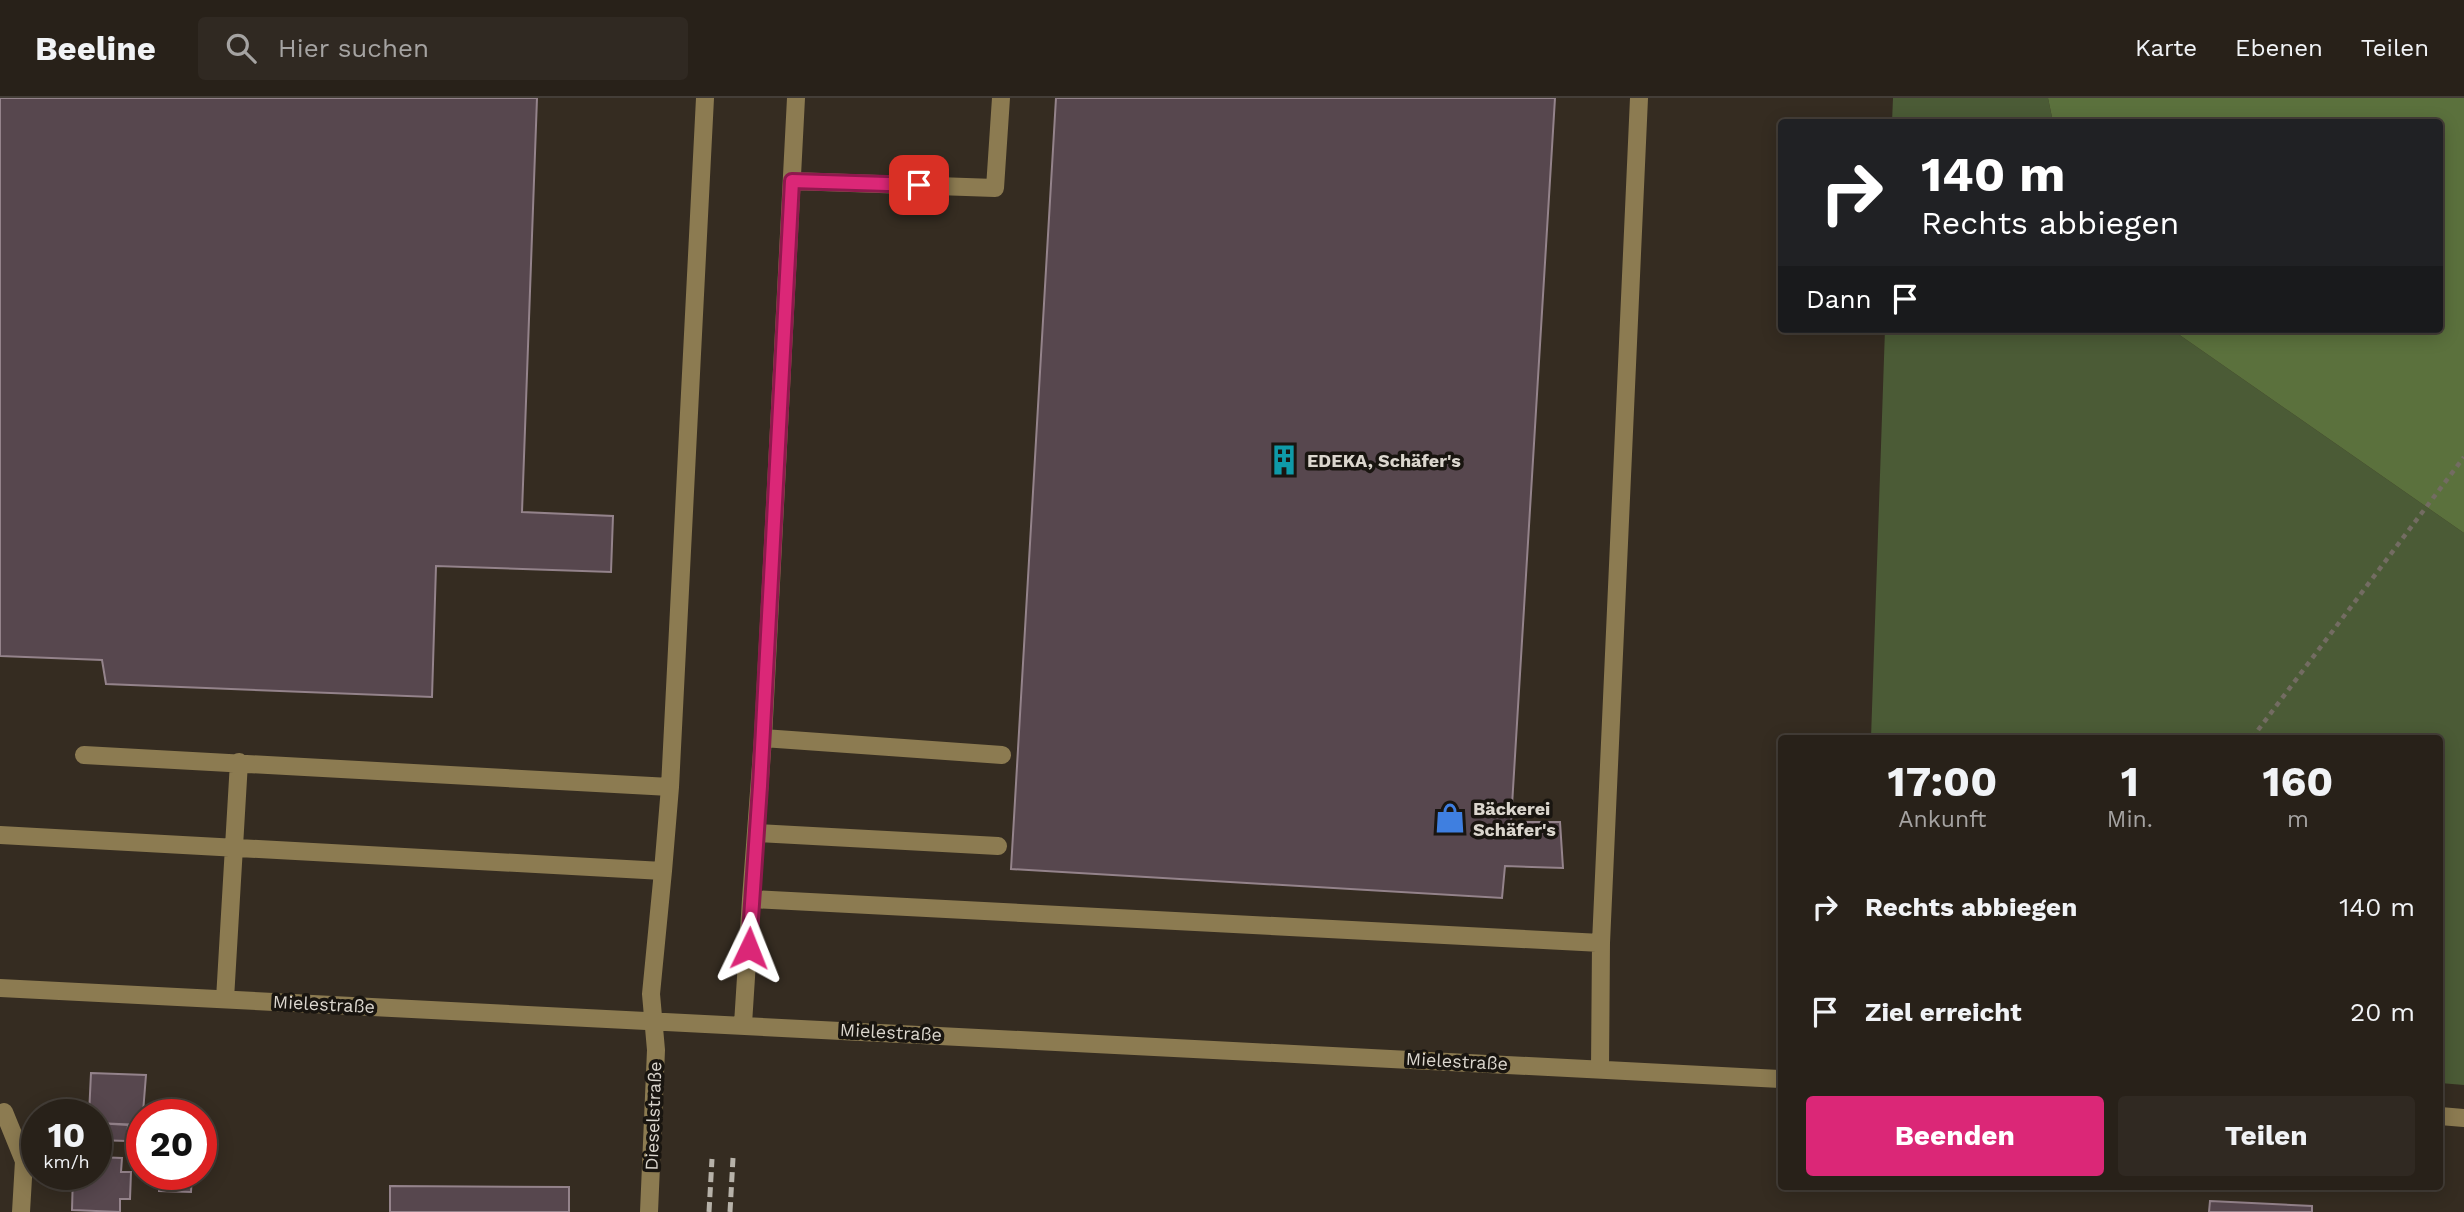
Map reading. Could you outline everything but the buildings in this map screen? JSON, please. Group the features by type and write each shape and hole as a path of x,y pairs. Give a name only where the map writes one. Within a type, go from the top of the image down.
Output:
{"street":[{"name":"Dieselstraße","path":"649,1212 656,1050 651,994 670,787 705,98"},
{"path":"743,1024 757,833 796,98"},
{"path":"792,181 995,188 1000,98"},
{"path":"1600,1069 1601,943 1639,98"},
{"path":"762,738 1002,755"},
{"path":"84,755 670,787"},
{"path":"225,999 239,762"},
{"path":"757,833 998,846"},
{"path":"0,835 663,871"},
{"path":"751,899 1601,943"},
{"name":"Mielestraße","path":"0,988 653,1019 1778,1079"},
{"path":"4,1112 24,1161 21,1212"},
{"path":"2443,1116 2464,1118"}],"path":[{"path":"2254,735 2464,457"}],"green space":[{"path":"1893,98 2048,98 2052,119 1892,119"},
{"path":"2048,98 2464,98 2464,533 2177,333 2443,333 2443,119 2052,119"},
{"path":"1885,333 2177,333 2464,533 2464,1085 2443,1083 2443,735 1871,735"}],"railway":[{"path":"730,1212 733,1158"},
{"path":"709,1212 712,1159"}],"place":[{"name":"EDEKA, Schäfer's","path":"1284,460"},
{"name":"Bäckerei Schäfer's","path":"1450,818"}],"route":[{"path":"749,948 792,181 919,185"}]}
